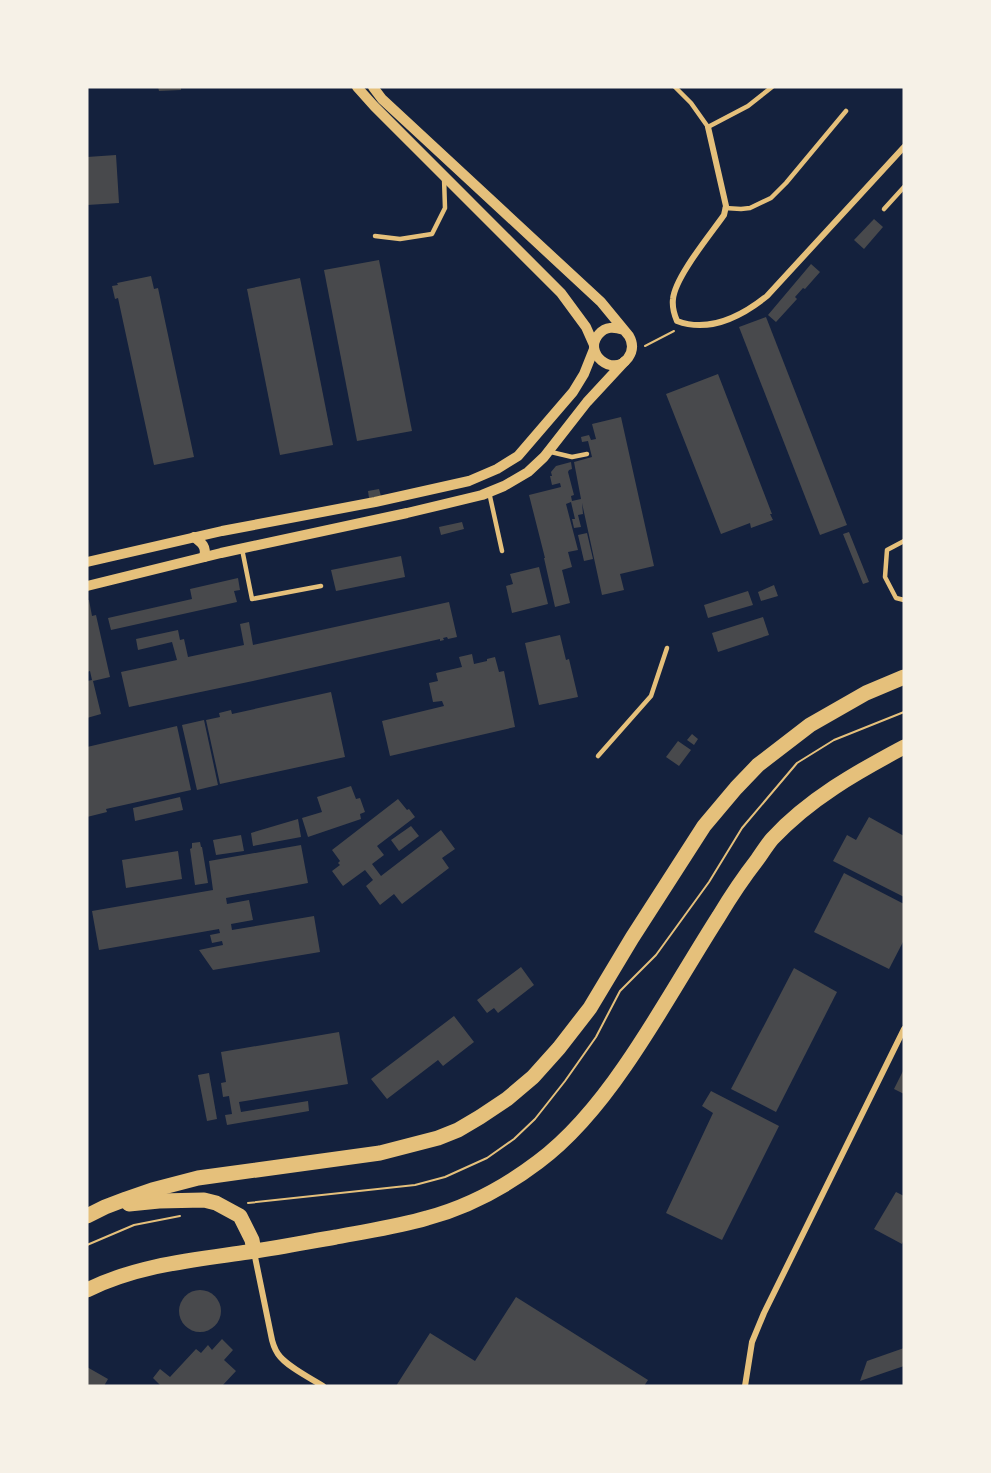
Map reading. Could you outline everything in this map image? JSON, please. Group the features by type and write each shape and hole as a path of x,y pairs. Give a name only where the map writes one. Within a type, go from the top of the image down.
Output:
{"highway":[{"path":"87,1216 153,1190 198,1178 380,1153 438,1138 480,1117 507,1099 533,1077 559,1048 590,1008 704,826 758,765 810,725 866,693 904,677"},
{"path":"87,1290 124,1274 171,1263 254,1251 397,1226 429,1218 486,1196 510,1181 540,1161 583,1121 609,1090 643,1040 733,892 772,839 830,790 904,747"},
{"path":"105,1207 159,1201 204,1200 225,1207 240,1216 252,1240 254,1251"}],"street":[{"path":"357,87 561,293 586,327 598,358 606,364 616,366 628,357"},
{"path":"87,586 220,553 407,513 504,486 528,472 628,357 632,342 601,302 382,99 373,87"},
{"path":"708,127 724,194 725,208 724,215 680,278 675,290 673,311 677,321 686,325 715,324 760,302 904,147"},
{"path":"87,562 222,531 469,482 497,470 518,456 573,393 584,374 596,337 604,329 614,327 624,330"},
{"path":"220,553 217,541 222,531"},
{"path":"194,537 204,546 204,557"},
{"path":"745,1386 752,1342 764,1313 904,1029"},
{"path":"254,1251 273,1345 278,1354 288,1363 323,1386"}],"lane":[{"path":"675,87 708,127 748,106 772,87"},
{"path":"725,208 750,208 771,198 846,111"},
{"path":"375,236 400,239 432,234 445,208 444,176"},
{"path":"884,209 904,187"},
{"path":"548,451 572,458 587,454"},
{"path":"489,492 502,551"},
{"path":"904,541 887,550 885,577 896,598 904,600"},
{"path":"242,549 252,599 321,585"},
{"path":"598,756 651,696 667,648"}],"path":[{"path":"628,357 686,325"},
{"path":"225,1207 415,1185 445,1177 487,1158 514,1139 535,1119 553,1096 596,1037 620,991 656,955 709,882 742,828 797,763 834,740 904,712"},
{"path":"87,1245 134,1225 180,1216"}],"building":[{"path":"158,87 181,87 181,90 159,91"},
{"path":"116,155 119,203 87,205 87,157"},
{"path":"874,219 883,227 864,249 854,240"},
{"path":"379,260 412,431 357,441 324,270"},
{"path":"811,264 820,272 795,297 797,299 776,322 768,315"},
{"path":"151,276 154,289 158,288 194,457 154,465 118,298 115,299 112,286"},
{"path":"300,278 333,445 280,455 247,289"},
{"path":"766,317 847,525 820,535 739,327"},
{"path":"718,374 773,520 751,528 750,523 721,534 666,394"},
{"path":"621,417 654,566 620,574 624,590 602,595 582,503 583,514 578,515 581,527 574,528 572,519 575,519 571,502 566,504 578,550 568,552 572,567 562,570 570,603 555,607 529,495 561,487 560,483 552,485 551,472 556,466 571,462 572,469 568,472 574,495 571,496 572,501 581,499 574,462 592,457 588,441 582,442 581,437 589,435 591,440 596,439 592,424"},
{"path":"379,489 381,496 369,498 368,491"},
{"path":"462,522 464,529 441,535 439,527"},
{"path":"849,532 869,582 863,584 843,534"},
{"path":"587,533 593,559 584,561 578,535"},
{"path":"401,556 405,577 336,591 331,570"},
{"path":"539,567 548,604 512,613 506,586 513,584 510,574"},
{"path":"238,578 240,590 234,591 237,602 111,630 108,618 192,599 190,589"},
{"path":"774,585 778,596 761,601 758,592"},
{"path":"748,591 753,605 708,618 704,605"},
{"path":"87,600 89,600 92,616 96,615 110,677 93,681 101,714 87,718 87,681 92,680 90,671 87,672"},
{"path":"449,602 457,637 448,639 447,637 440,641 440,639 129,707 121,672 177,660 172,642 138,650 136,639 178,630 180,640 184,639 188,657 244,645 240,624 249,622 253,645"},
{"path":"763,617 769,635 718,652 712,633"},
{"path":"560,635 566,660 569,659 578,697 539,705 525,643"},
{"path":"472,654 474,664 495,657 499,672 504,671 515,727 390,756 382,721 444,706 442,701 433,702 429,683 438,681 436,673 462,667 459,657"},
{"path":"331,692 345,757 220,784 206,720 220,717 219,713 231,710 232,714"},
{"path":"204,720 218,785 197,790 182,725"},
{"path":"177,726 191,790 106,809 107,812 87,817 87,747"},
{"path":"692,734 698,739 694,745 687,740"},
{"path":"678,741 691,750 679,766 666,757"},
{"path":"351,786 356,799 360,798 365,812 360,814 361,819 308,837 302,818 322,812 317,797"},
{"path":"180,797 183,810 135,821 133,808"},
{"path":"398,799 415,817 377,846 384,855 372,864 381,876 441,830 455,849 442,858 449,868 402,904 394,894 380,905 366,886 373,880 365,870 343,886 332,871 340,865 338,863 340,861 332,850"},
{"path":"869,817 904,836 904,897 833,861 847,835 856,840"},
{"path":"298,819 301,837 253,846 251,833"},
{"path":"411,826 419,836 399,851 391,840"},
{"path":"241,835 244,851 216,855 213,840"},
{"path":"200,842 208,883 195,885 190,849 192,843"},
{"path":"301,845 308,883 226,898 227,904 249,900 253,920 231,924 232,930 314,916 320,952 213,970 199,950 223,945 222,941 212,943 210,935 220,933 219,929 99,950 92,911 213,890 209,861"},
{"path":"178,851 182,879 126,888 122,860"},
{"path":"844,873 904,904 904,940 889,969 814,932"},
{"path":"521,967 534,985 498,1013 494,1008 487,1013 477,1000"},
{"path":"794,968 837,992 776,1112 731,1089"},
{"path":"454,1016 474,1042 443,1066 438,1060 387,1099 371,1079"},
{"path":"339,1032 348,1084 239,1102 241,1112 308,1101 309,1111 227,1125 225,1115 232,1114 229,1096 223,1097 221,1083 226,1082 221,1052"},
{"path":"904,1069 904,1094 894,1089"},
{"path":"209,1073 217,1119 207,1121 198,1075"},
{"path":"711,1091 779,1126 722,1240 666,1213 713,1113 702,1106"},
{"path":"896,1192 904,1196 902,1244 874,1229"},
{"path":"200,1290 215,1296 221,1311 215,1326 200,1332 185,1326 179,1311 185,1296"},
{"path":"516,1297 648,1380 644,1386 396,1386 430,1333 475,1361"},
{"path":"222,1339 233,1350 224,1360 236,1371 222,1386 161,1386 153,1378 160,1369 170,1377 196,1349 201,1353 208,1345 212,1350"},
{"path":"904,1348 904,1366 860,1381 867,1361"},
{"path":"87,1367 108,1379 104,1386 87,1386"}]}
